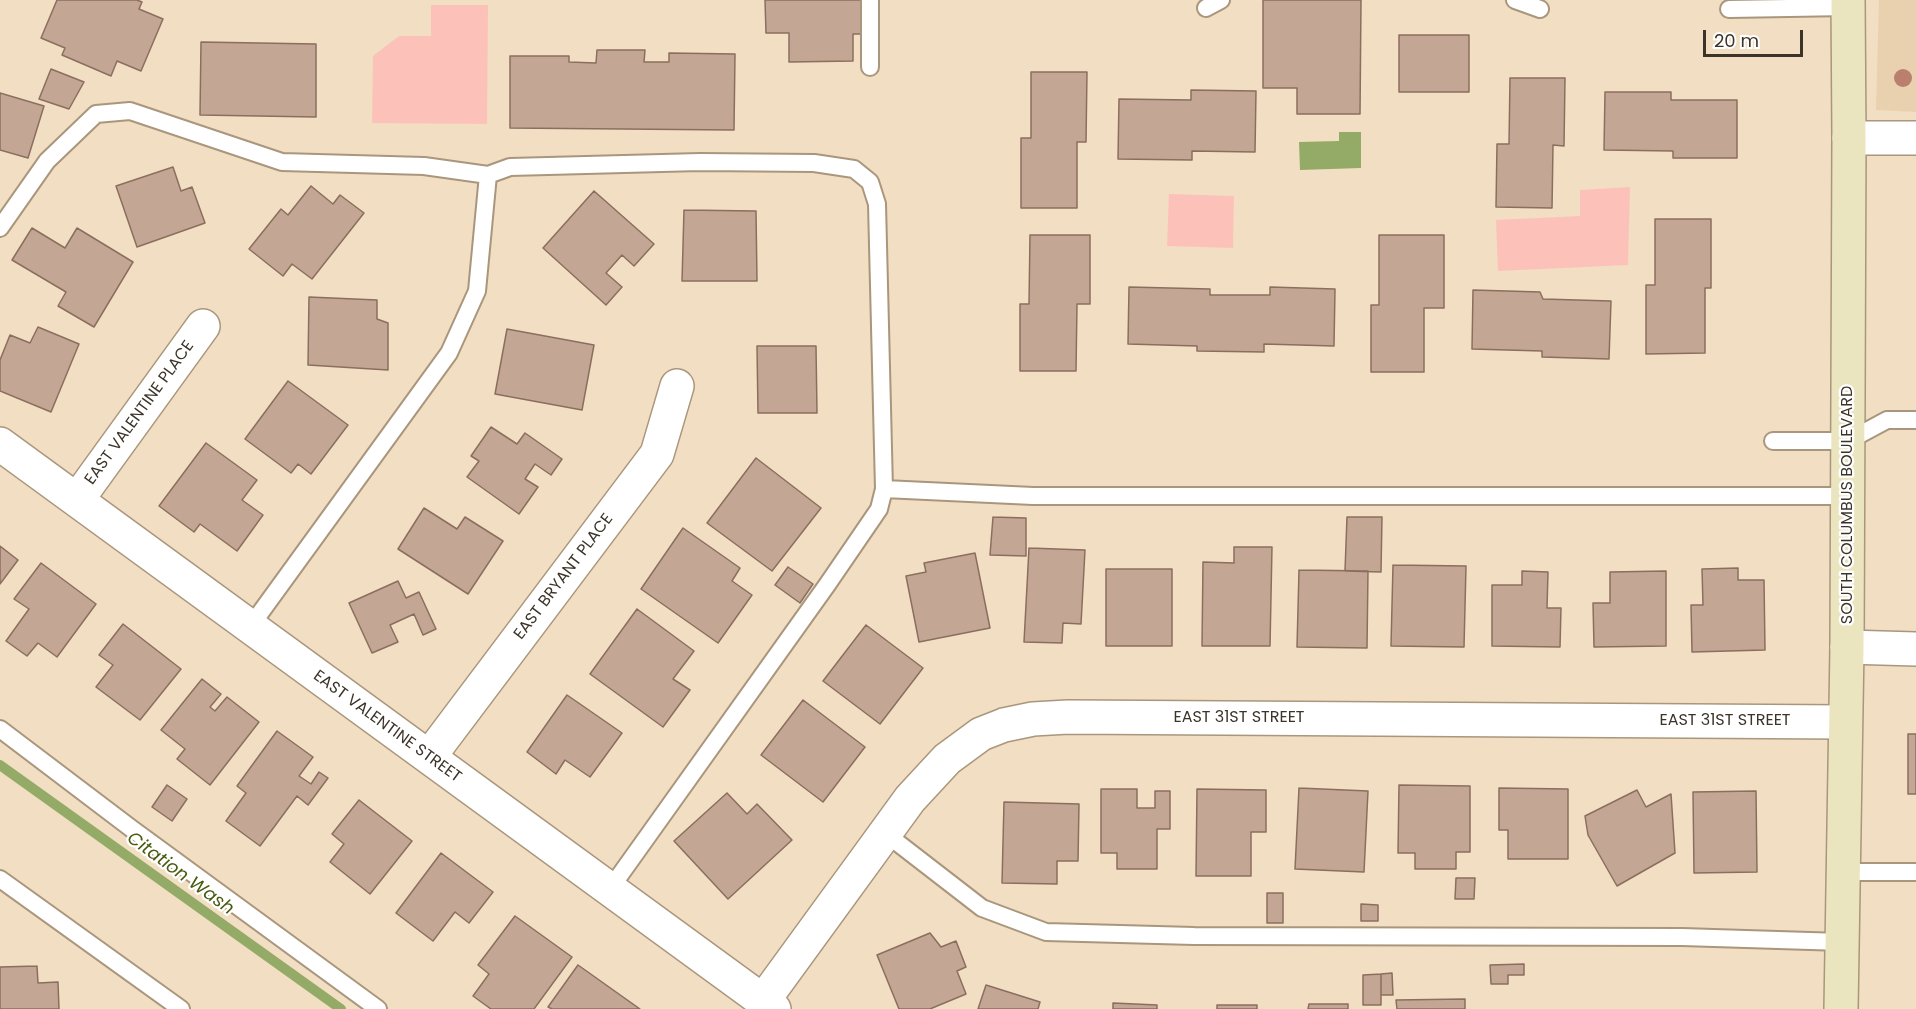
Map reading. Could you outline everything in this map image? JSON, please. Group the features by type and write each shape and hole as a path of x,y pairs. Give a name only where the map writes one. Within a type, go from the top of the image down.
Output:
{"street":[{"name":"SOUTH COLUMBUS BOULEVARD","path":"1840,1009 1847,647 1848,3"},
{"path":"1849,138 1916,138"},
{"name":"EAST VALENTINE PLACE","path":"76,500 203,326"},
{"name":"EAST BRYANT PLACE","path":"429,757 657,454 677,386"},
{"name":"EAST VALENTINE STREET","path":"0,444 769,1005"},
{"path":"1847,647 1916,649"},
{"name":"EAST 31ST STREET","path":"769,1005 885,833 929,778 947,759 981,734 1004,725 1033,719 1080,717 1845,722"}],"lane":[{"path":"870,0 870,67"},
{"path":"1515,0 1539,9"},
{"path":"1729,9 1848,3"},
{"path":"0,228 47,161 96,114 130,111 282,162 424,166 489,175 510,167 700,162 814,163 854,169 870,182 877,204 884,489 879,509 610,889"},
{"path":"250,627 449,353 477,291 489,175"},
{"path":"1773,441 1848,441 1887,420 1916,420"},
{"path":"884,489 1033,496 1848,496"},
{"path":"0,729 132,830 378,1009"},
{"path":"885,833 982,908 1046,932 1205,936 1682,937 1842,942"},
{"path":"1843,872 1916,872"},
{"path":"0,879 181,1009"}],"shaded area":[{"path":"1879,0 1916,0 1916,112 1876,110"},
{"path":"431,5 488,5 487,124 372,123 373,56 399,36 431,36"},
{"path":"1339,132 1361,132 1361,168 1300,170 1299,142 1339,141"},
{"path":"1630,187 1628,265 1498,271 1496,220 1580,216 1580,190"},
{"path":"1169,194 1234,196 1233,248 1167,246"}],"building":[{"path":"57,0 137,0 142,2 139,9 163,19 141,71 117,61 111,76 62,55 65,48 41,38"},
{"path":"765,0 861,0 861,34 853,34 853,61 789,62 789,33 766,33"},
{"path":"1263,0 1361,0 1360,114 1297,114 1297,88 1263,88"},
{"path":"1399,35 1469,35 1469,92 1399,92"},
{"path":"201,42 316,44 316,117 200,115"},
{"path":"597,50 645,50 644,62 669,62 669,53 735,54 734,130 510,128 510,56 569,56 569,62 596,63"},
{"path":"51,69 84,82 69,109 39,99"},
{"path":"1031,72 1087,72 1086,142 1077,142 1077,208 1021,208 1021,138 1031,138"},
{"path":"1510,78 1565,78 1564,146 1553,145 1552,208 1496,207 1497,144 1509,144"},
{"path":"1191,90 1256,91 1255,152 1192,151 1192,160 1118,159 1119,99 1191,100"},
{"path":"1605,92 1671,92 1671,100 1737,100 1737,158 1673,158 1673,151 1604,150"},
{"path":"0,93 44,106 28,158 0,150"},
{"path":"173,167 181,191 192,187 205,223 137,247 116,186"},
{"path":"311,186 333,204 340,195 364,213 312,279 292,264 283,276 249,249 281,209 288,215"},
{"path":"594,191 654,244 634,266 622,255 606,273 622,287 606,305 543,248"},
{"path":"684,210 756,211 757,281 682,281"},
{"path":"1655,219 1711,219 1711,288 1705,288 1705,353 1646,354 1646,285 1655,285"},
{"path":"32,228 65,248 77,228 133,262 94,327 58,306 66,292 12,260"},
{"path":"1030,235 1090,235 1090,304 1077,304 1076,371 1020,371 1020,304 1029,304"},
{"path":"1379,235 1444,235 1444,308 1424,308 1424,372 1371,372 1371,305 1379,305"},
{"path":"1129,287 1210,289 1210,295 1270,295 1270,287 1335,289 1334,346 1264,344 1264,352 1197,351 1197,346 1128,344"},
{"path":"1473,290 1540,292 1543,299 1611,301 1609,359 1542,357 1542,351 1472,349"},
{"path":"309,297 377,300 377,319 388,323 388,370 308,365"},
{"path":"38,327 79,344 51,412 0,391 0,360 10,335 30,343"},
{"path":"507,329 594,345 582,410 495,394"},
{"path":"757,346 816,346 817,413 758,413"},
{"path":"288,381 348,425 311,474 298,464 291,473 245,439"},
{"path":"491,427 517,444 525,433 562,459 551,475 535,464 525,479 538,487 519,514 467,477 479,461 471,456"},
{"path":"206,443 257,480 242,500 263,515 237,551 200,524 194,532 159,506"},
{"path":"756,458 821,508 772,571 707,523"},
{"path":"424,508 457,529 465,517 503,541 468,594 398,549"},
{"path":"993,517 1026,518 1026,556 990,555"},
{"path":"1347,517 1382,517 1381,572 1345,571"},
{"path":"683,528 740,568 732,581 752,595 718,643 641,589"},
{"path":"0,546 18,560 0,584"},
{"path":"1234,547 1272,547 1270,646 1202,646 1203,562 1234,563"},
{"path":"1029,548 1085,550 1081,624 1063,623 1062,643 1024,642"},
{"path":"975,553 990,628 919,642 906,576 926,572 924,563"},
{"path":"41,563 96,604 57,657 38,643 27,656 6,641 29,609 14,599"},
{"path":"1393,565 1466,566 1464,647 1391,646"},
{"path":"788,567 813,584 800,603 775,585"},
{"path":"1738,568 1738,580 1764,580 1765,650 1692,652 1691,605 1703,605 1702,569"},
{"path":"1106,569 1172,569 1172,646 1106,646"},
{"path":"1299,570 1368,571 1367,648 1297,647"},
{"path":"1522,571 1548,572 1547,608 1561,608 1560,647 1492,646 1492,585 1522,585"},
{"path":"1666,571 1666,646 1594,647 1593,603 1610,603 1610,572"},
{"path":"398,581 406,598 419,592 436,629 423,635 414,614 390,625 398,642 372,653 349,603"},
{"path":"637,609 694,651 673,679 690,690 663,727 590,674"},
{"path":"123,624 181,669 140,720 96,687 113,665 99,655"},
{"path":"866,625 923,668 880,724 823,681"},
{"path":"202,679 221,694 210,707 215,711 227,697 259,722 210,785 177,759 185,749 161,730"},
{"path":"567,695 622,733 590,777 565,760 556,774 527,752"},
{"path":"803,700 865,747 823,802 761,755"},
{"path":"277,731 313,757 299,776 311,784 319,772 328,778 308,805 297,796 260,846 226,821 246,793 237,786"},
{"path":"1908,734 1916,734 1916,794 1908,794"},
{"path":"167,785 187,799 172,821 152,807"},
{"path":"1399,785 1470,786 1470,852 1456,852 1456,869 1415,869 1415,853 1398,853"},
{"path":"1299,788 1368,791 1364,872 1295,869"},
{"path":"1499,788 1568,789 1568,859 1508,859 1508,830 1499,830"},
{"path":"1101,789 1137,789 1137,808 1155,808 1155,791 1170,791 1170,829 1157,829 1157,869 1117,869 1117,853 1101,853"},
{"path":"1197,789 1266,790 1266,832 1251,832 1251,876 1196,876"},
{"path":"1637,790 1646,807 1671,794 1675,853 1617,886 1588,835 1585,816"},
{"path":"1756,791 1757,872 1694,873 1693,792"},
{"path":"727,793 747,814 757,804 792,840 728,899 674,841"},
{"path":"359,800 412,841 370,894 330,862 344,844 332,834"},
{"path":"1004,802 1079,804 1078,861 1057,861 1057,884 1002,883"},
{"path":"441,853 493,892 469,923 455,912 433,941 396,913"},
{"path":"1456,878 1475,878 1474,899 1455,899"},
{"path":"1267,893 1283,893 1283,923 1267,923"},
{"path":"1361,904 1378,905 1378,921 1361,921"},
{"path":"515,916 572,957 534,1009 491,1009 473,996 489,974 478,965"},
{"path":"930,933 941,947 956,941 966,967 957,971 966,994 930,1009 899,1009 877,955"},
{"path":"1524,964 1524,975 1508,975 1508,984 1491,984 1490,965"},
{"path":"578,965 640,1009 552,1009 548,1007"},
{"path":"37,966 38,983 58,982 59,1009 0,1009 0,967"},
{"path":"1392,973 1393,995 1381,995 1381,974"},
{"path":"1381,974 1381,1005 1363,1005 1363,975"},
{"path":"986,985 1040,1002 1038,1009 978,1009"},
{"path":"1465,999 1465,1009 1397,1009 1396,1000"},
{"path":"1113,1003 1157,1005 1157,1009 1113,1009"},
{"path":"1309,1004 1348,1004 1348,1009 1308,1009"},
{"path":"1217,1005 1257,1005 1257,1009 1217,1009"}],"waterway":[{"name":"Citation Wash","path":"0,765 341,1009"}]}
